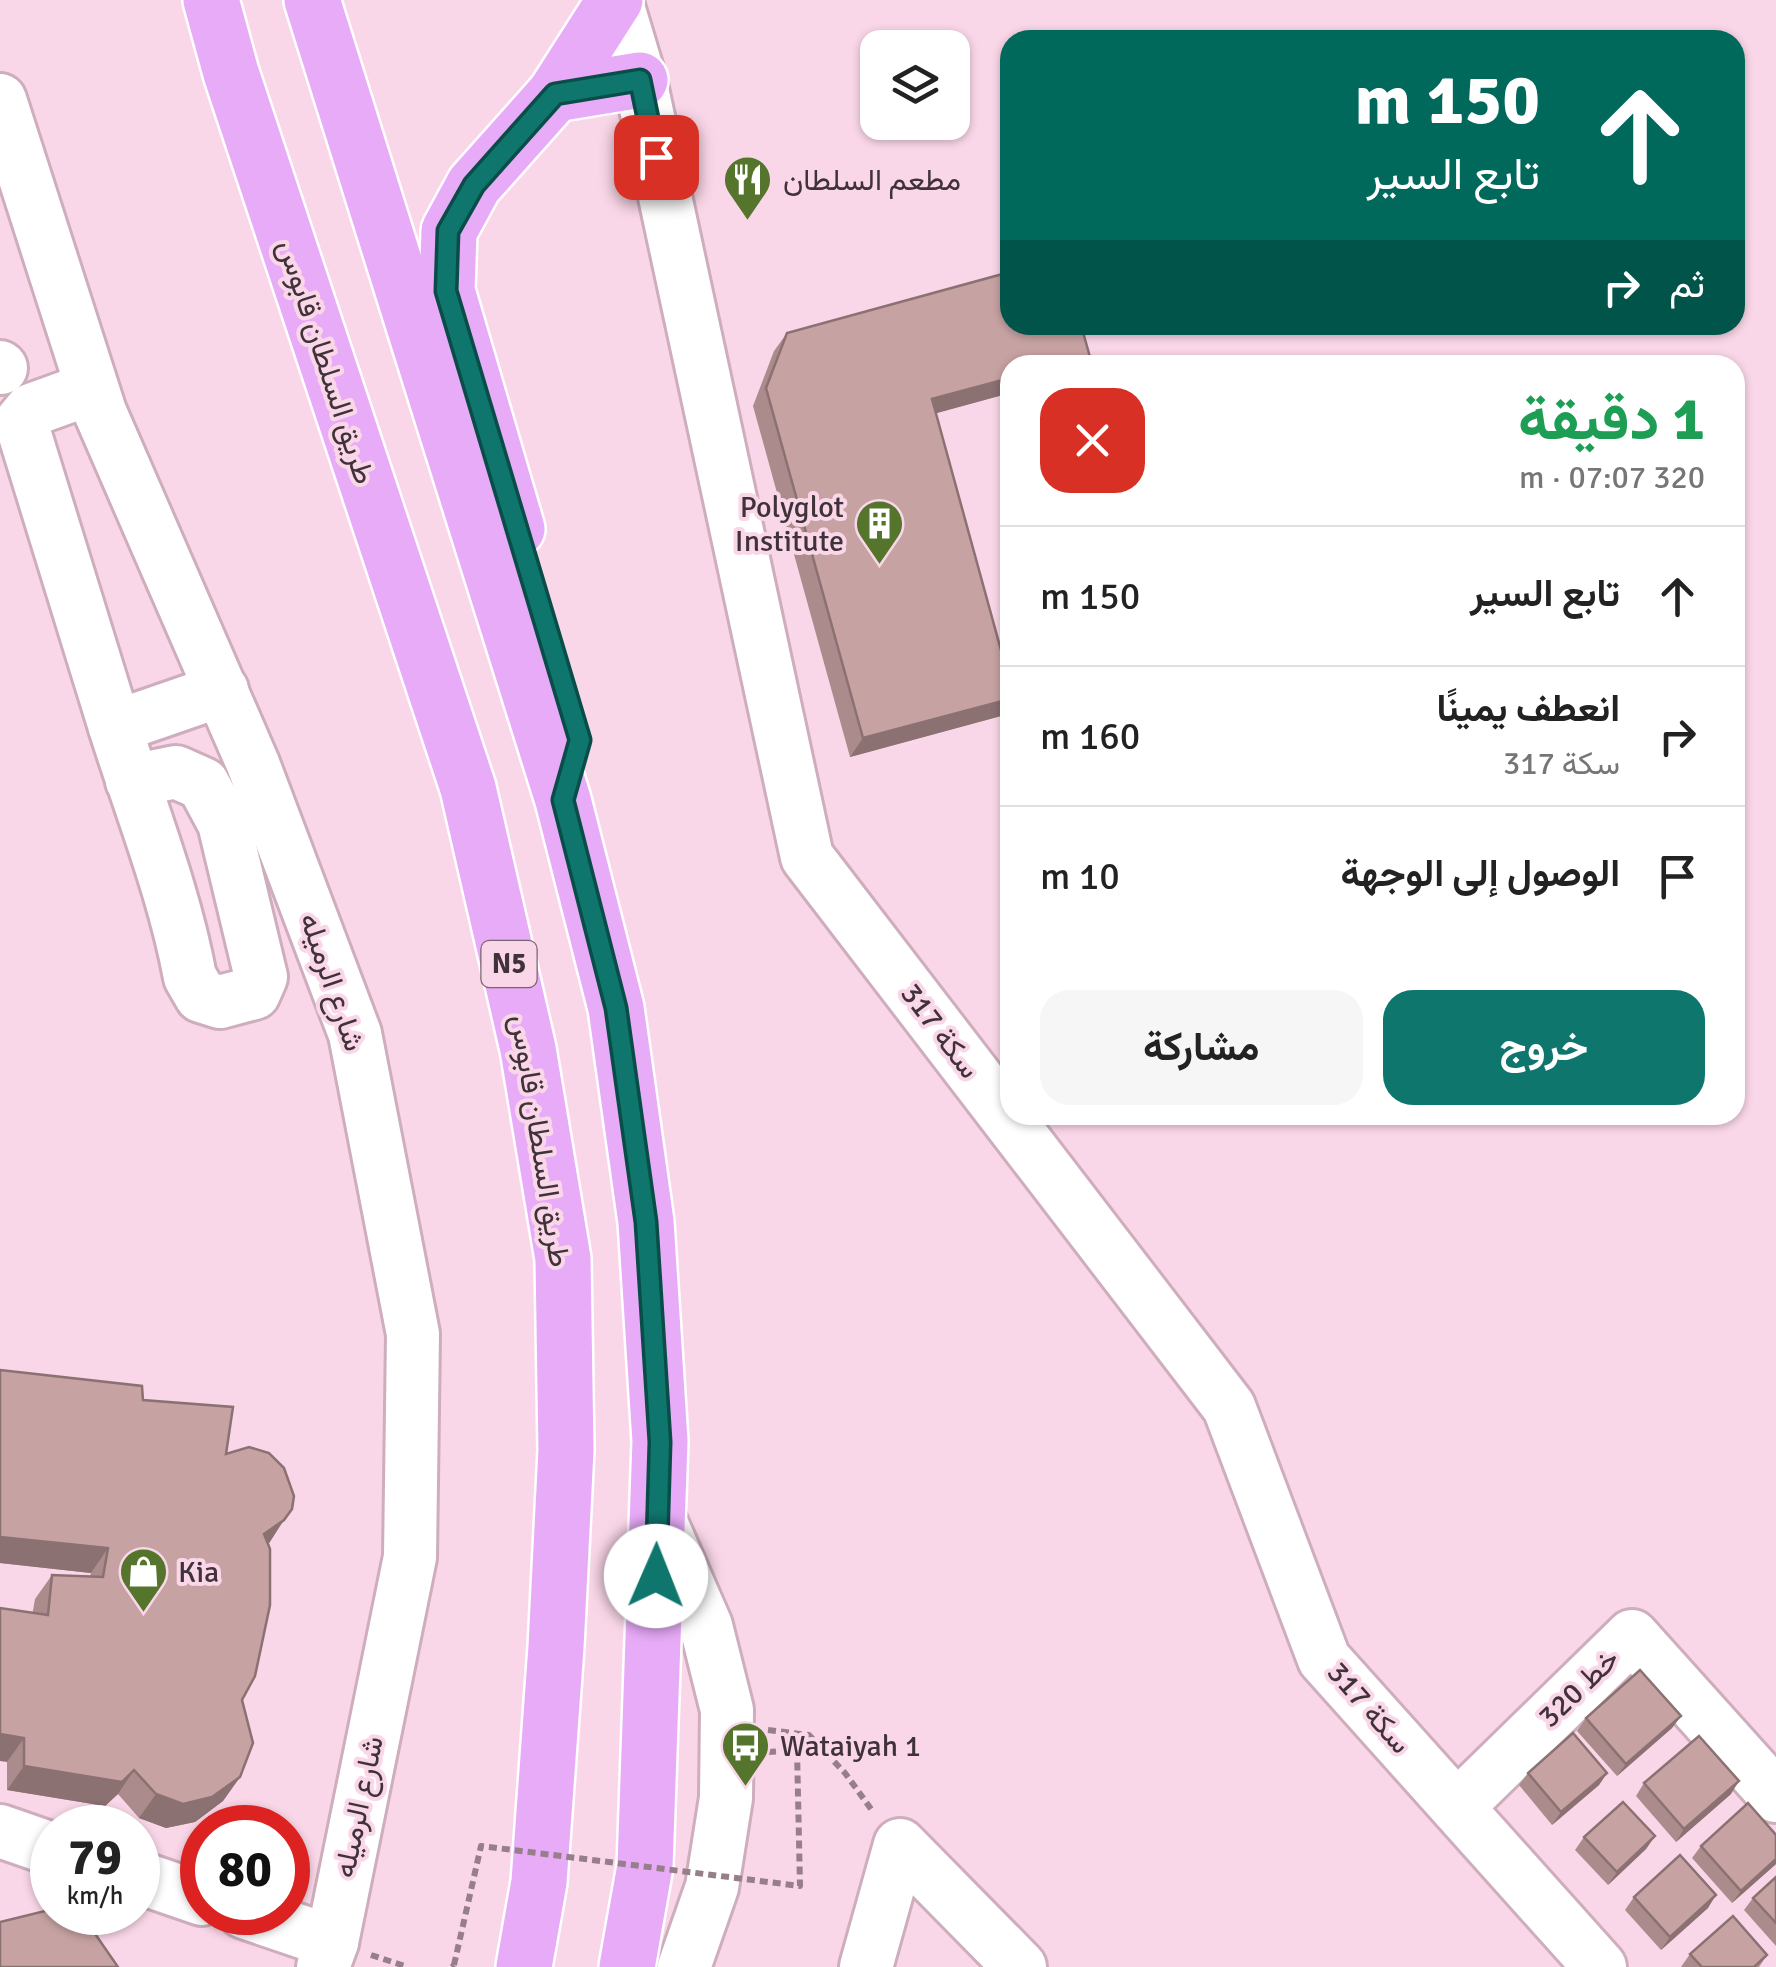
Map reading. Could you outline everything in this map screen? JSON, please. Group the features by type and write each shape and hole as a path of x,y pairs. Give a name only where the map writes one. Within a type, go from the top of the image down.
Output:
{"highway":[{"name":"طريق السلطان قابوس","path":"211,0 231,73 468,788 528,1049 563,1259 566,1450 539,1882 522,1962"},
{"path":"312,0 563,800 616,1008 646,1222 660,1442 645,1866 628,1967"},
{"path":"563,800 580,740 446,291 448,231 474,185 555,94 615,0"},
{"path":"555,94 640,80"}],"street":[{"name":"سكة 317","path":"615,0 640,80 807,857 1000,1109"},
{"name":"شارع الرميله","path":"0,100 92,388 222,690 354,1034 412,1334 410,1557 327,1954"},
{"path":"92,388 31,410 21,422 132,781"},
{"path":"116,727 222,690"},
{"name":"سكة 317","path":"1013,1125 1229,1407 1324,1659 1600,1967"},
{"path":"658,1516 706,1626 727,1710 726,1798 712,1887 684,1967"},
{"name":"خط 320","path":"1457,1807 1632,1636 1776,1796"},
{"path":"0,1831 30,1841"},
{"path":"866,1967 900,1846 1020,1967"},
{"path":"289,1935 327,1954"}],"path":[{"path":"759,1729 809,1735 846,1773 900,1846"},
{"path":"453,1966 481,1846 800,1886 797,1750 758,1752"}],"building":[{"name":"Polyglot Institute","path":"1000,275 1000,335 1084,335 1089,355 1000,355 1000,381 932,399 1000,647 1000,702 863,738 766,388 787,333"},
{"name":"Kia","path":"0,1370 142,1386 143,1400 233,1407 226,1454 249,1447 269,1453 284,1468 294,1496 292,1509 264,1534 270,1549 270,1605 255,1676 242,1700 253,1743 240,1777 212,1797 183,1804 156,1794 134,1770 122,1782 24,1766 24,1738 0,1734 0,1608 48,1615 52,1575 103,1577 108,1548 0,1537"},
{"path":"1640,1670 1681,1716 1626,1764 1586,1718"},
{"path":"1573,1733 1607,1773 1561,1812 1528,1773"},
{"path":"1699,1736 1739,1781 1684,1829 1644,1783"},
{"path":"1623,1802 1655,1836 1617,1872 1584,1837"},
{"path":"1748,1803 1776,1835 1776,1859 1741,1891 1701,1846"},
{"path":"1680,1855 1716,1895 1670,1937 1634,1897"},
{"path":"1776,1877 1776,1923 1753,1898"},
{"path":"30,1915 30,1935 96,1935 118,1967 0,1967 0,1922"},
{"path":"1733,1916 1767,1955 1754,1967 1702,1967 1690,1954"}],"place":[{"name":"مطعم السلطان","path":"748,222"},
{"name":"Polyglot Institute","path":"879,566"},
{"name":"Kia","path":"143,1614"},
{"name":"Wataiyah 1","path":"745,1788"}],"route":[{"path":"656,157 640,80 555,94 474,185 448,231 446,291 580,740 563,800 616,1008 646,1222 660,1442 656,1576"}]}
